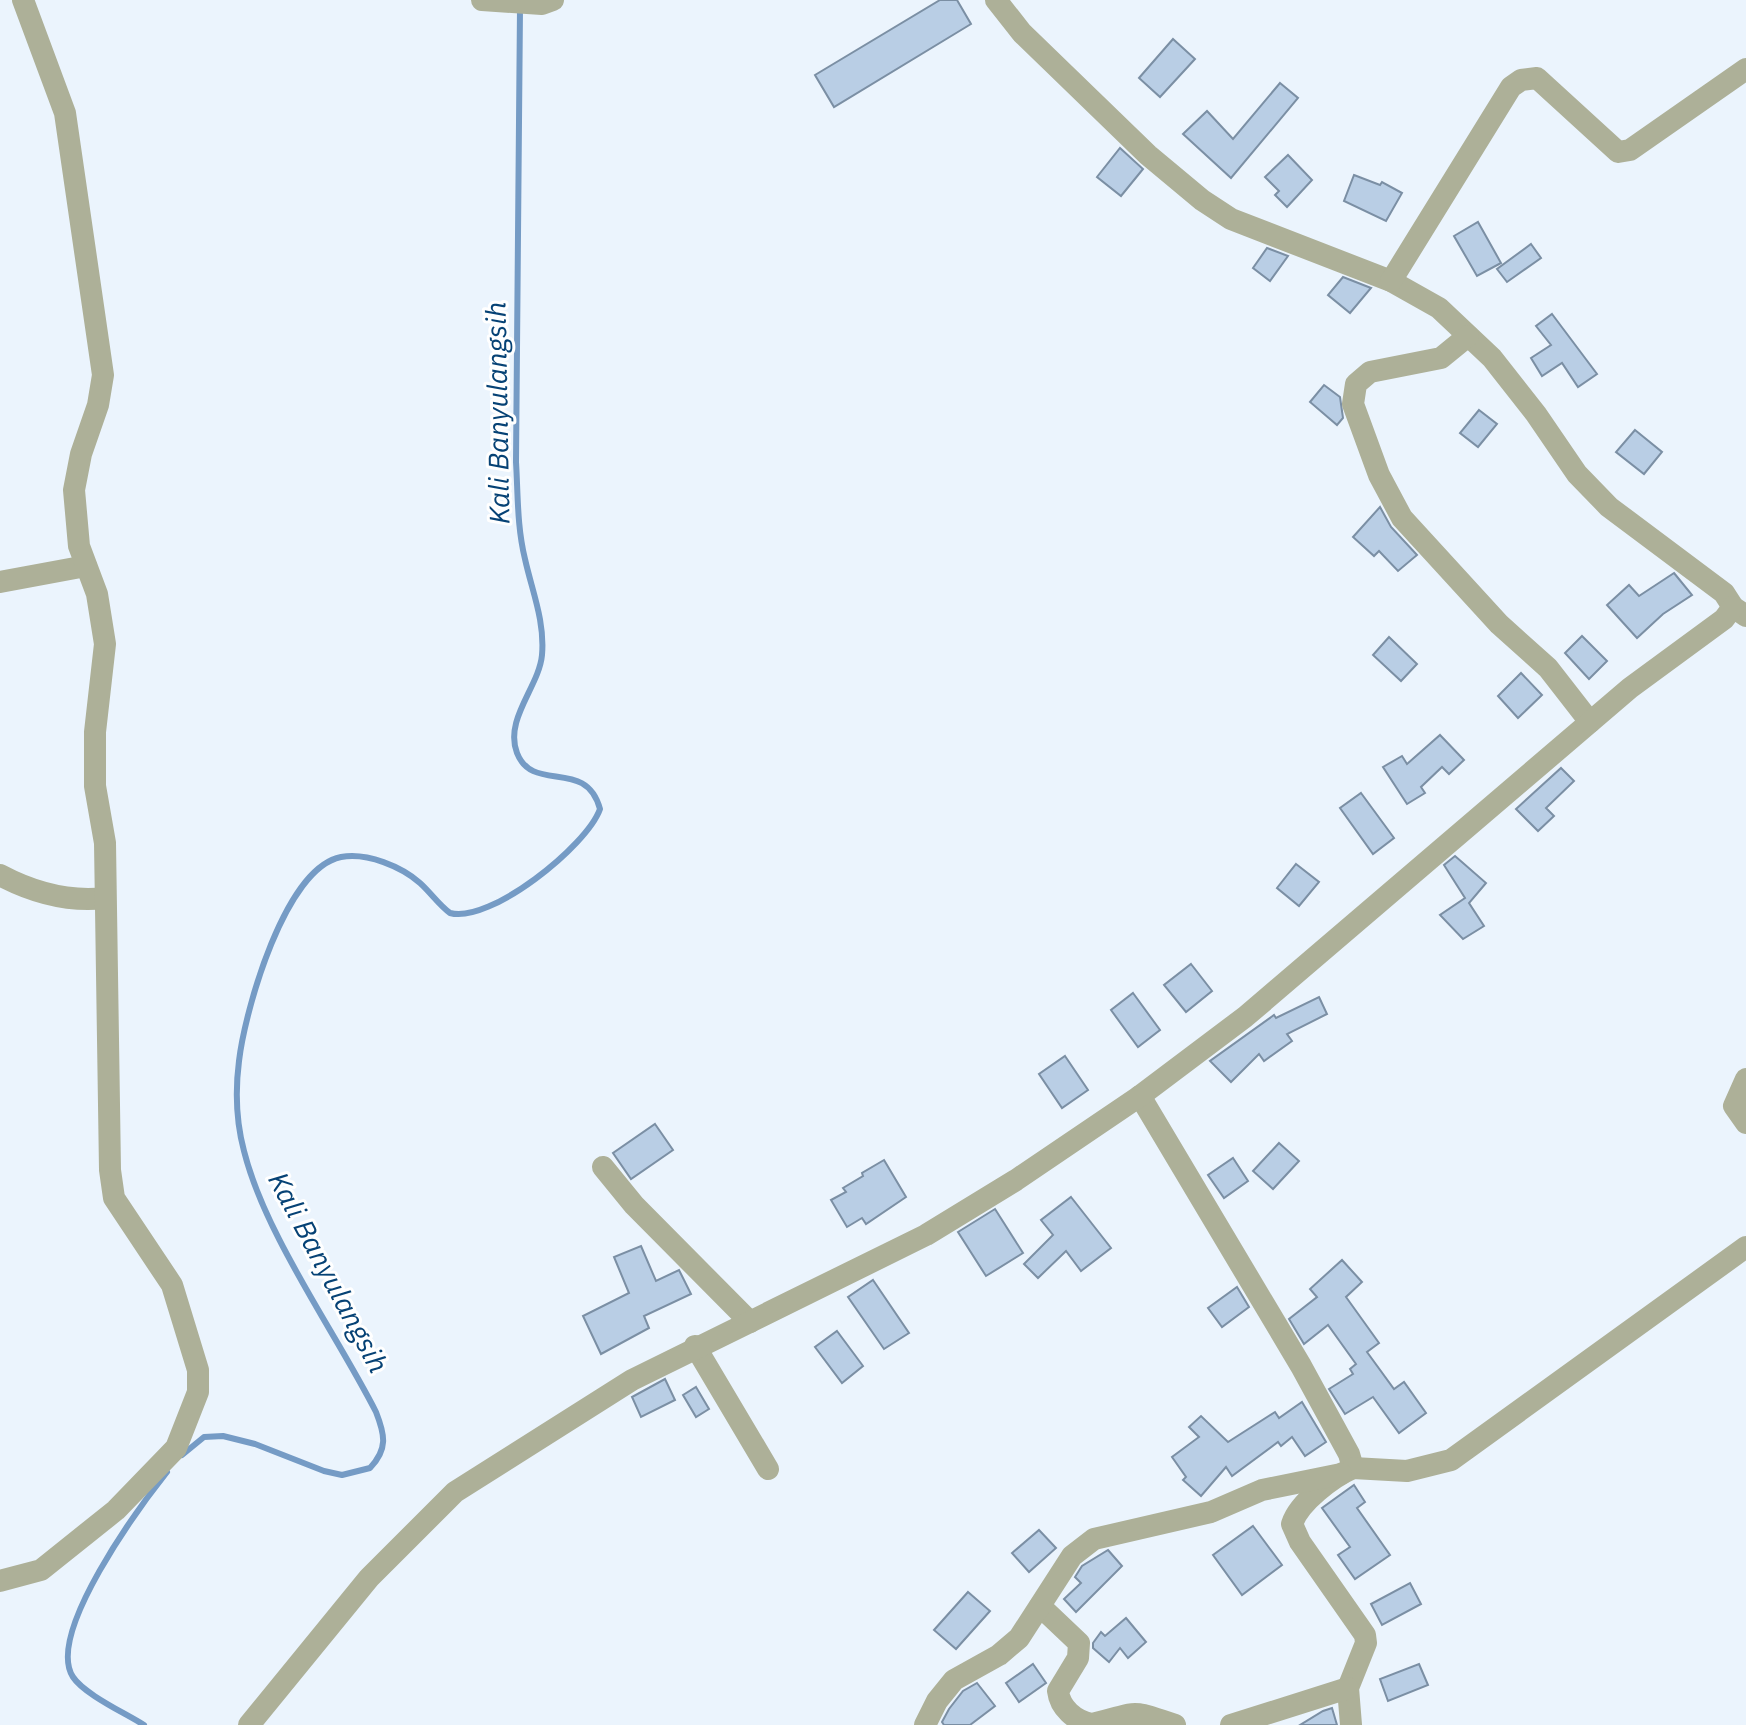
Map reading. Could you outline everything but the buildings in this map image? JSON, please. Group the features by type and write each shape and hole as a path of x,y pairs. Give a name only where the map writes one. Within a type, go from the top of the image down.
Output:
{"street":[{"path":"0,1581 41,1570 116,1510 176,1448 198,1392 198,1370 172,1285 114,1198 109,1139 105,843 95,786 95,732 105,644 97,594 79,546 74,490 81,454 98,405 103,375 65,113 23,0"},
{"path":"252,1721 369,1578 446,1500 505,1458 695,1346 926,1235 1016,1180 1140,1096 1245,1017 1590,722 1724,619 1740,612 1724,593 1609,507 1577,474 1492,358 1439,308 1391,281 1231,219 1202,200 1148,155 1022,33 996,0"},
{"path":"491,2 548,2"},
{"path":"1391,281 1511,87 1521,80 1537,78 1618,152 1630,150 1746,69"},
{"path":"1468,336 1441,358 1370,372 1356,384 1353,404 1379,475 1402,518 1499,624 1548,668 1590,722"},
{"path":"0,582 86,566"},
{"path":"0,875 17,884 81,901 105,898"},
{"path":"1746,1079 1734,1106 1746,1123"},
{"path":"1140,1096 1301,1366 1348,1471"},
{"path":"603,1167 634,1205 750,1322"},
{"path":"925,1725 937,1701 954,1680 999,1655 1019,1638 1072,1556 1094,1539 1211,1512 1262,1490 1348,1471 1407,1471 1451,1460 1746,1247"},
{"path":"695,1346 768,1469"},
{"path":"1348,1471 1297,1513 1292,1524 1300,1542 1365,1635 1366,1643 1348,1688 1351,1725"},
{"path":"1040,1606 1079,1643 1078,1658 1058,1691 1064,1708 1092,1724 1125,1713 1142,1712 1175,1725"},
{"path":"1231,1725 1348,1688"}],"waterway":[{"name":"Kali Banyulangsih","path":"182,1455 204,1437 223,1436 342,1475 370,1468 382,1448 383,1435 376,1412 284,1250 254,1183 239,1129 238,1073 250,1009 271,944 302,886 321,867 341,857 362,857 384,862 413,877 450,913 467,913 488,907 535,879 577,842 600,809 593,793 583,784 535,772 525,765 517,753 514,740 518,715 540,667 542,655 540,618 520,535 516,462 520,8"},
{"name":"Kali Banyulangsih","path":"144,1725 78,1683 73,1677 68,1657 72,1632 99,1571 167,1472"}]}
